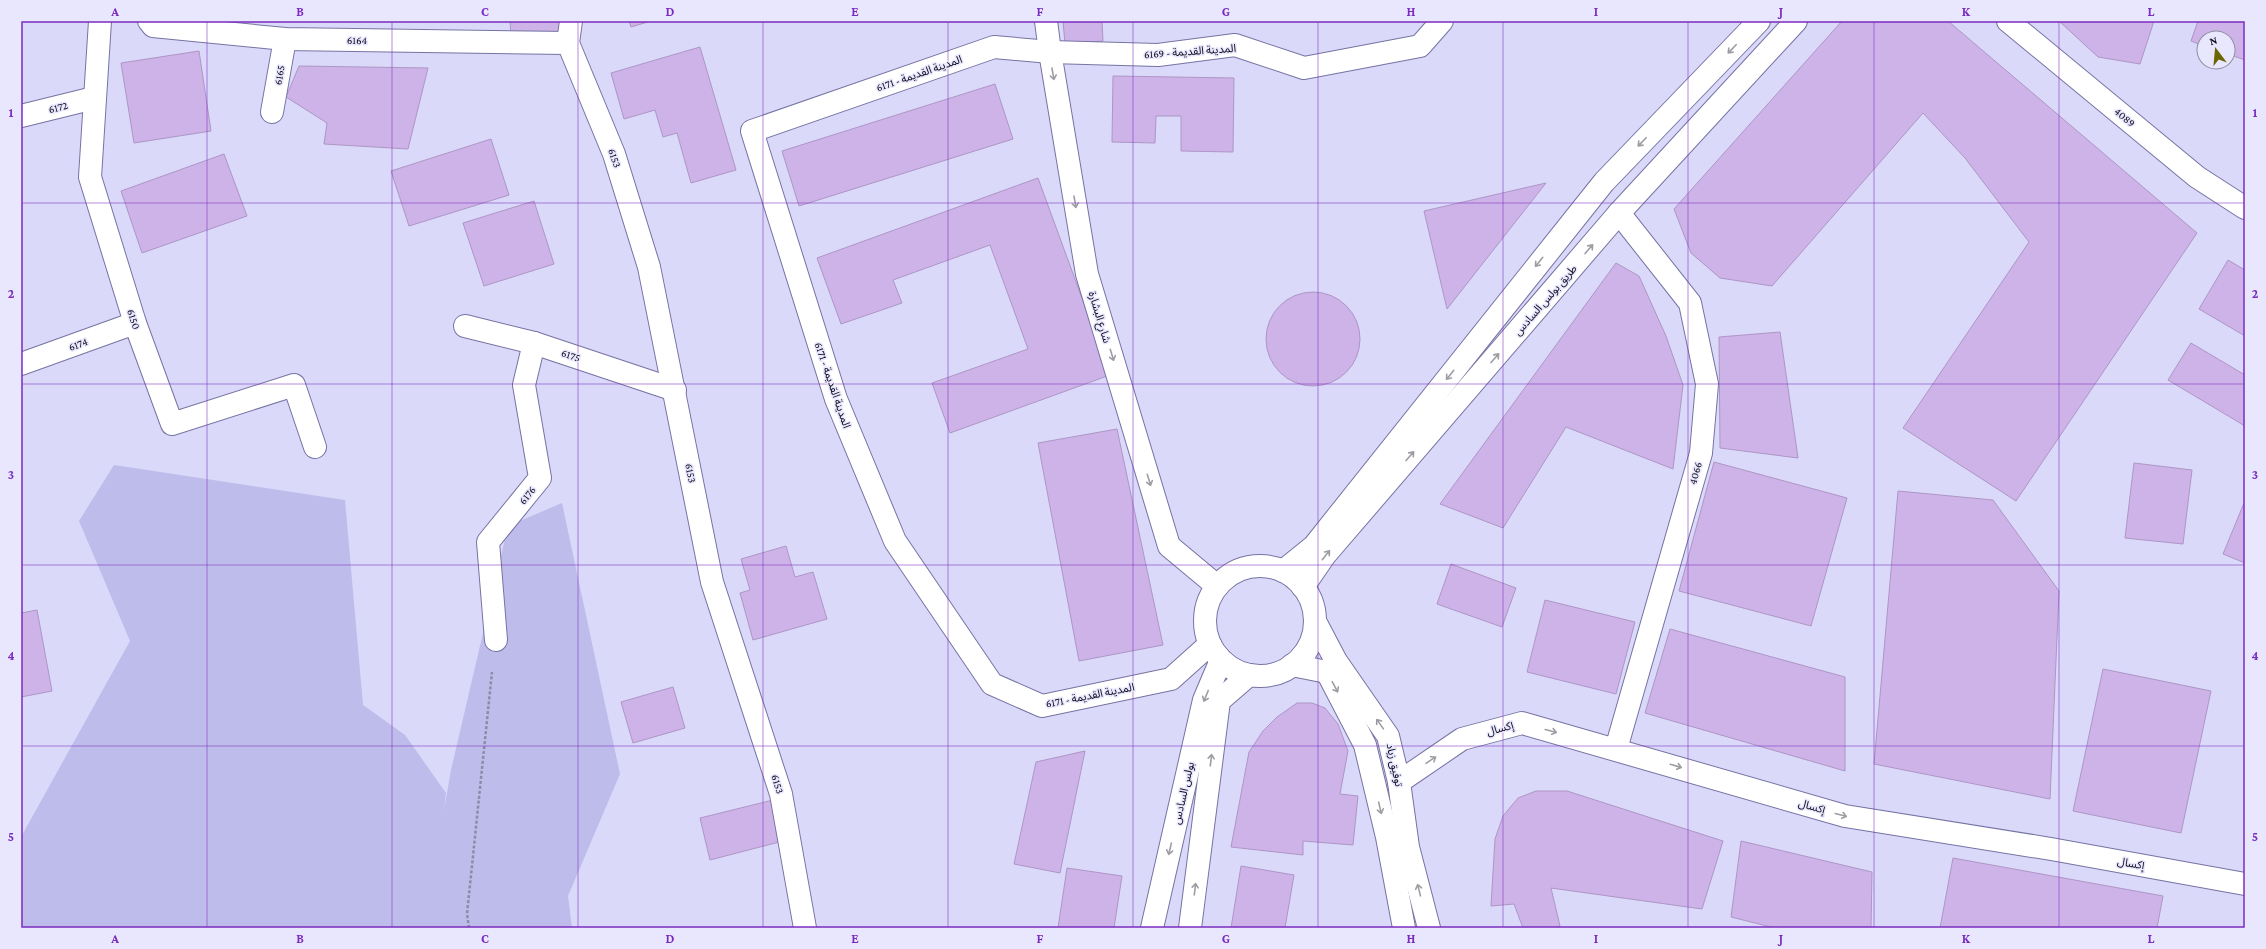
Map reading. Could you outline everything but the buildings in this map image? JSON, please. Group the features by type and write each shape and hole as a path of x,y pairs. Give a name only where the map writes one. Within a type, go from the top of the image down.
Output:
{"street":[{"name":"6150","path":"100,21 90,177 135,323 172,424 294,385 315,447"},
{"name":"6164","path":"149,21 153,26 285,39 568,43"},
{"path":"568,43 571,21"},
{"name":"شارع البشارة","path":"1046,21 1087,274 1169,546 1217,586"},
{"name":"المدينة القديمة - 6169","path":"1050,52 1158,55 1235,45 1304,68 1420,46 1442,21"},
{"path":"1283,571 1314,546 1604,182 1760,21"},
{"name":"طريق بولس السادس","path":"1303,587 1325,556 1619,213 1796,21"},
{"name":"4089","path":"2008,21 2197,177 2245,208"},
{"name":"6165","path":"272,112 285,39"},
{"name":"6153","path":"568,43 614,154 649,267 675,390 712,582 781,794 805,928"},
{"name":"المدينة القديمة - 6171","path":"1050,52 994,47 752,131 836,400 894,541 992,684 1042,706 1171,679 1216,652"},
{"name":"6172","path":"21,116 94,98"},
{"name":"4066","path":"1616,749 1701,453 1707,384 1690,303 1619,213"},
{"name":"6174","path":"21,364 135,323"},
{"name":"6175","path":"465,326 534,343 675,390"},
{"name":"6176","path":"496,640 488,542 540,478 524,385 534,343"},
{"path":"1265,566 1283,571 1303,587 1312,603 1315,621 1314,634 1309,646 1302,657 1292,666 1278,673 1249,675 1234,669 1216,652 1206,635 1205,615 1207,604 1217,586 1230,574 1247,568 1265,566"},
{"name":"توفيق زياد","path":"1315,621 1336,661 1388,736 1399,782 1408,847 1428,928"},
{"name":"بولس السادس","path":"1152,928 1216,652"},
{"path":"1292,666 1327,672 1366,745 1387,837 1404,928"},
{"name":"بولس السادس","path":"1190,928 1219,701 1249,675"},
{"name":"إكسال","path":"1399,782 1462,739 1522,723 1845,816 2051,848 2245,884"}],"path":[{"path":"469,928 468,906 496,640"}],"shaded area":[{"path":"114,465 345,500 363,705 405,735 446,793 444,810 451,770 508,526 562,503 620,774 568,896 572,928 21,928 21,837 130,641 79,521"}]}
